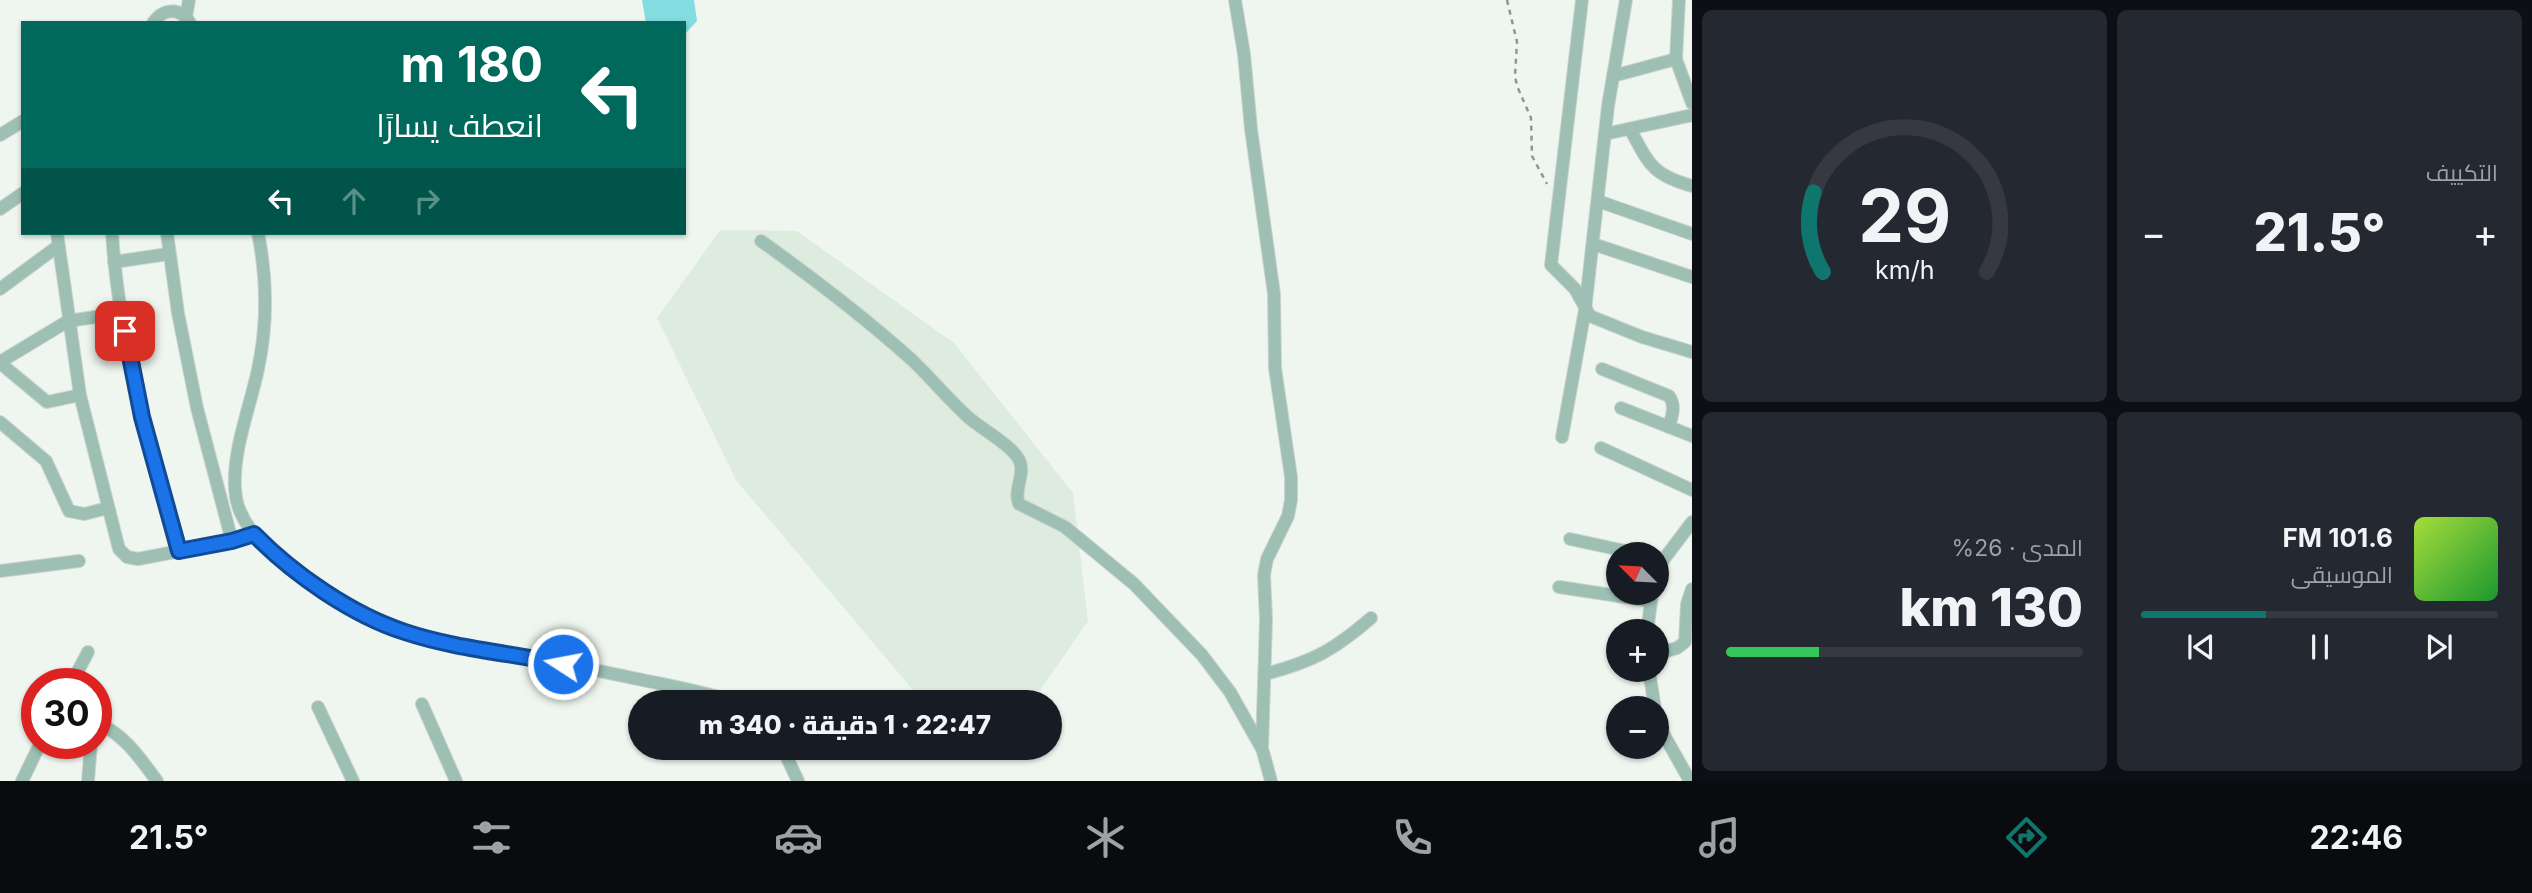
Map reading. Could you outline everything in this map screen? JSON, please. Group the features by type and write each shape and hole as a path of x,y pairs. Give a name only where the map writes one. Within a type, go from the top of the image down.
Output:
{"street":[{"path":"188,20 189,0"},
{"path":"1235,0 1274,294 1275,369 1291,477 1288,516 1265,567 1262,748"},
{"path":"1582,0 1551,265 1575,289 1590,316 1614,327 1692,352"},
{"path":"1562,437 1585,310 1605,135 1626,0"},
{"path":"1679,0 1676,60 1692,103"},
{"path":"154,21 158,16 169,11 175,11 188,20"},
{"path":"1613,76 1676,60"},
{"path":"1605,135 1692,115"},
{"path":"0,135 21,122"},
{"path":"1630,129 1647,160 1667,179 1692,186"},
{"path":"0,209 21,194"},
{"path":"1598,201 1692,234"},
{"path":"111,235 122,313 142,417 179,551"},
{"path":"167,235 168,254 197,408 232,541"},
{"path":"258,235 266,315 258,369 238,451 234,488 238,508 254,534 268,549 322,589 364,615 405,632 459,645 694,690"},
{"path":"57,239 80,395 119,549 127,556 138,559 232,541 254,534"},
{"path":"0,289 57,239"},
{"path":"761,242 814,279 861,317 913,361 969,418 1013,451 1020,460 1021,467 1018,504 1065,527 1134,584 1202,655 1230,692 1262,748 1271,781"},
{"path":"1594,244 1692,277"},
{"path":"114,262 168,254"},
{"path":"80,395 47,402 0,362 68,321 122,313"},
{"path":"1602,369 1669,396 1674,401 1674,407 1669,427"},
{"path":"1621,408 1692,436"},
{"path":"0,422 46,461 69,511 84,514 108,508"},
{"path":"1601,448 1692,490"},
{"path":"1670,547 1692,522"},
{"path":"1570,539 1606,547"},
{"path":"0,571 79,561"},
{"path":"1559,587 1606,592"},
{"path":"1669,650 1685,642 1687,604 1692,589"},
{"path":"1265,674 1313,660 1348,638 1371,618"},
{"path":"80,668 88,652"},
{"path":"422,704 456,781"},
{"path":"318,707 353,781"},
{"path":"112,730 127,741 157,781"},
{"path":"1669,744 1690,781"},
{"path":"22,781 33,759"},
{"path":"88,781 90,759"},
{"path":"788,760 798,781"}],"path":[{"path":"1507,0 1517,42 1517,86 1531,118 1534,164 1558,202"}],"shaded area":[{"path":"720,230 797,231 954,343 1073,493 1088,621 1040,690 913,690 736,480 657,318"}],"water":[{"path":"642,0 694,0 697,21 686,33 686,21 646,21"}],"route":[{"path":"125,331 142,417 179,551 254,534 268,549 322,589 364,615 423,637 563,664"}]}
